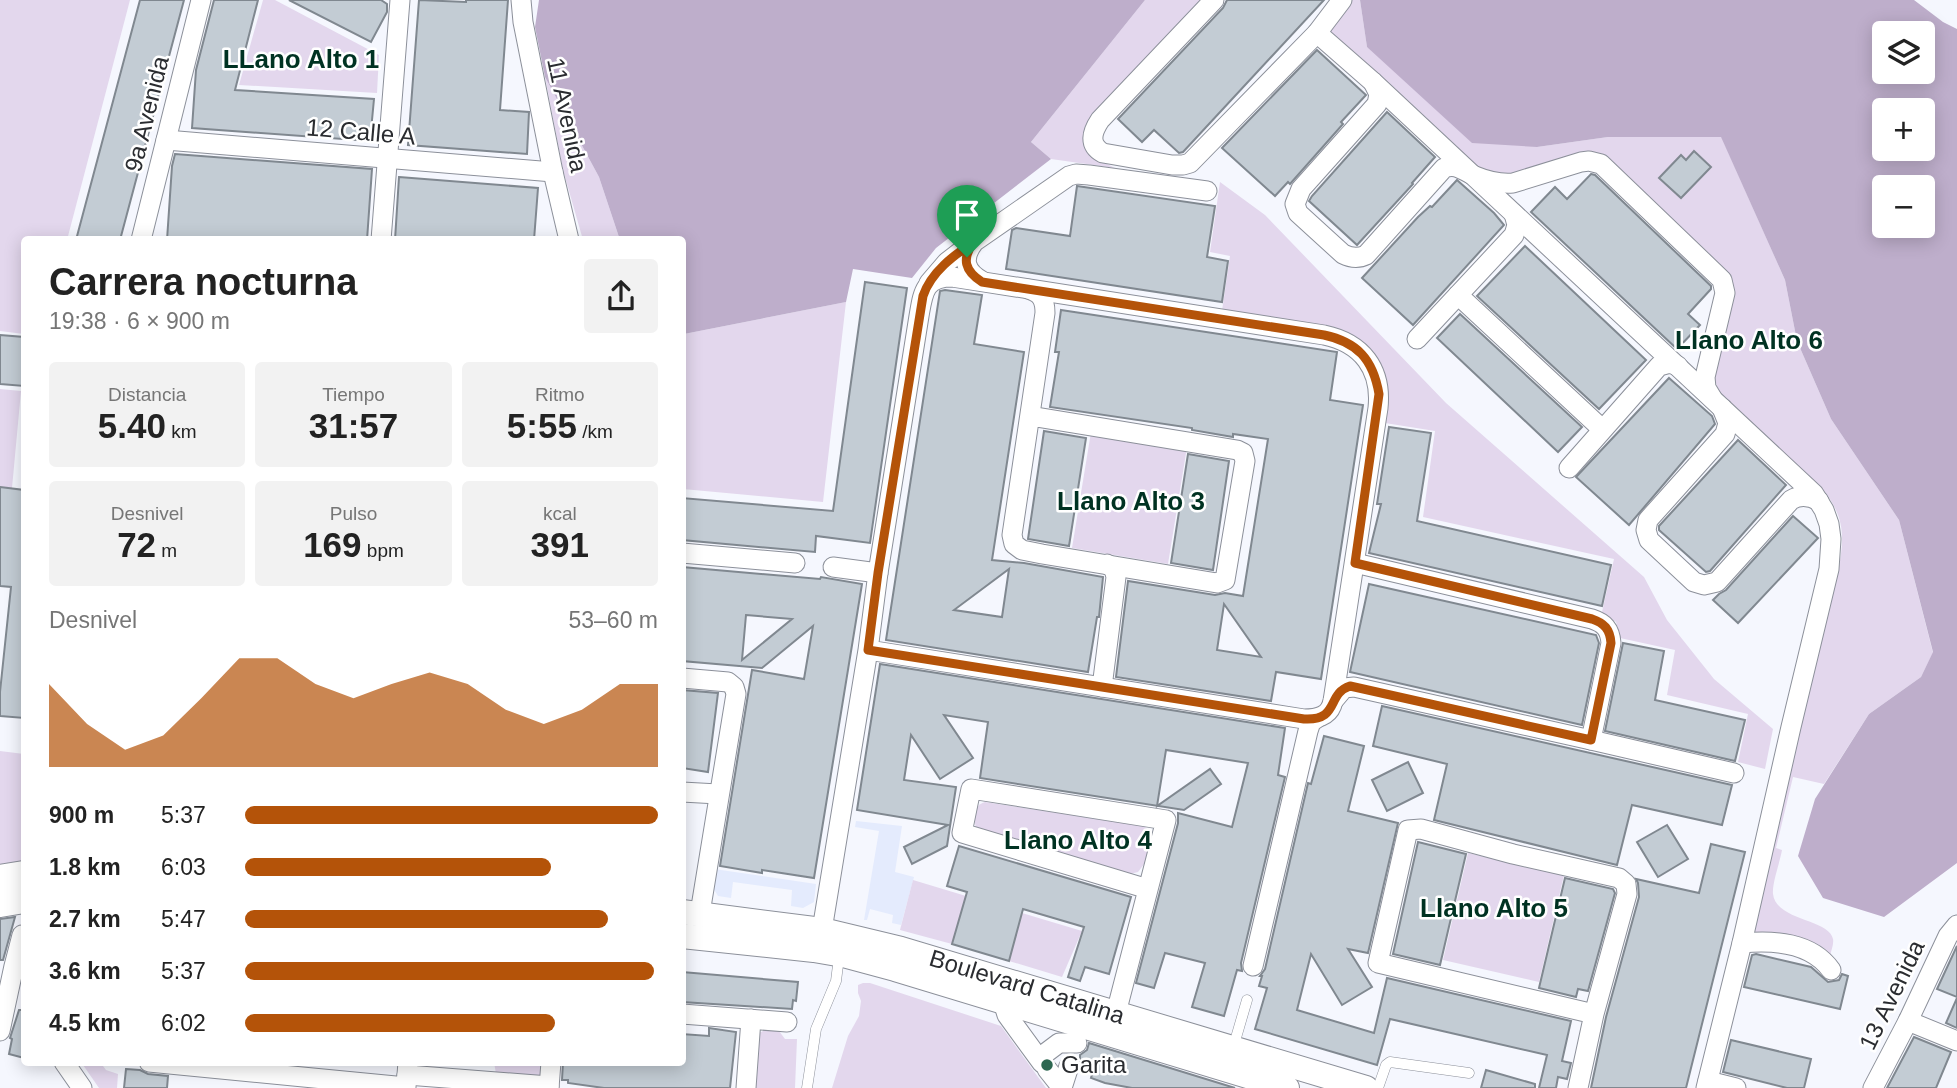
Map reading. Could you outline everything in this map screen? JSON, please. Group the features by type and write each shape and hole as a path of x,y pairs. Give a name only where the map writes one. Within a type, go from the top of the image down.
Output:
{"main road":[{"path":"0,879 21,876"},
{"path":"0,903 21,900"}],"street":[{"name":"9a Avenida","path":"142,236 201,0"},
{"path":"381,236 400,0"},
{"name":"11 Avenida","path":"521,0 552,172 568,236"},
{"path":"1214,0 1100,120 1092,139 1097,150 1172,164 1188,164 1318,33 1342,0"},
{"path":"1318,33 1678,366 1819,501 1829,524 1829,569 1707,1085 1736,1088"},
{"path":"1373,82 1378,94 1377,104 1301,189 1295,204 1298,213 1343,254 1359,257 1366,255 1444,168 1458,166 1472,175 1506,184 1581,162 1594,162 1605,167 1722,280 1725,293 1705,377 1706,388 1728,423 1725,435 1648,520 1646,530 1649,540 1694,582 1714,583 1791,500 1807,496 1819,501"},
{"name":"12 Calle A","path":"166,140 552,172"},
{"path":"710,939 732,932 798,937 822,930 921,305 928,284 947,262 1066,177 1076,174 1207,191"},
{"path":"1417,339 1514,235 1517,225 1514,214"},
{"path":"974,242 968,252 967,265 971,274 982,282"},
{"path":"928,284 943,277 982,282 1324,335 1341,339 1355,347 1372,369 1379,394 1333,701 1330,711 1311,722 1308,731 1253,967"},
{"path":"1025,288 1038,293 1045,306 1012,535 1014,544 1030,552 1217,583 1225,580 1245,461 1243,453 1030,415"},
{"path":"1458,295 1602,429"},
{"path":"1569,468 1659,366 1670,363 1678,366"},
{"path":"686,553 795,563"},
{"path":"1355,563 1592,619 1604,625 1610,634 1611,643 1591,740"},
{"path":"1102,687 1116,578 1114,569 1107,564"},
{"path":"833,567 878,573"},
{"path":"868,650 1295,718 1318,718"},
{"path":"686,678 728,682 734,687 736,694 718,794 692,912"},
{"path":"1333,701 1344,688 1354,687 1734,773"},
{"path":"1116,1013 1166,820 971,789 962,833 1148,889"},
{"path":"686,792 718,794"},
{"path":"1578,1088 1594,1014 1627,894 1626,884 1623,880 1421,829 1408,830 1378,964 1594,1014"},
{"name":"Boulevard Catalina","path":"692,912 822,930 901,949 1366,1088"},
{"name":"13 Avenida","path":"1873,1088 1948,936 1957,925"},
{"name":"Boulevard Catalina","path":"686,936 843,955 1003,1002 1075,1048 1287,1088"},
{"path":"1742,943 1775,943 1798,947 1814,953 1831,970"},
{"path":"0,1031 19,967 21,946"},
{"path":"1003,1002 1007,1015 1062,1088"},
{"path":"686,1014 787,1022"},
{"path":"746,1088 751,1019"},
{"path":"1908,1021 1957,1041"},
{"path":"1043,1064 1059,1043 1075,1048 1062,1088"},
{"path":"67,1066 82,1088"},
{"path":"190,1066 406,1087 408,1069 439,1083 477,1077 510,1085 549,1087 551,1066"}],"lane":[{"path":"807,1088 816,1029 843,955"},
{"path":"1232,1048 1247,1000"},
{"path":"1378,1088 1386,1065 1390,1062 1469,1073"}],"shaded area":[{"path":"0,0 130,0 68,236 21,236 21,334 0,331"},
{"path":"263,0 275,0 379,55 377,93 239,85"},
{"path":"539,0 1145,0 1031,142 1051,159 936,248 912,278 853,269 846,302 686,334 686,236 619,236 599,177 545,77 535,27"},
{"path":"1145,0 1205,0 1089,125 1097,159 1115,168 1051,159 1031,142"},
{"path":"1350,0 1360,0 1367,47 1537,147 1608,137 1721,136 1785,280 1797,341 1831,419 1899,520 1933,653 1921,677 1869,714 1824,784 1793,777 1776,848 1782,850 1773,894 1776,903 1783,910 1829,932 1833,939 1830,956 1754,933 1752,928 1838,572 1842,530 1837,512 1825,492 1719,392 1714,377 1731,295 1599,153 1591,152 1513,177 1480,170 1331,32 1330,28"},
{"path":"1360,0 1914,0 1957,29 1957,863 1884,917 1823,898 1798,856 1815,799 1869,714 1921,677 1933,652 1899,520 1831,419 1797,341 1785,280 1721,137 1608,137 1537,147 1472,143 1367,47"},
{"path":"545,77 599,177 619,236 582,236 563,170"},
{"path":"1220,182 1265,215 1446,403 1644,577 1667,620 1714,679 1773,729 1765,769 1738,762 1748,714 1667,695 1675,650 1620,638 1616,622 1602,612 1614,559 1423,517 1435,431 1385,423 1388,397 1385,376 1367,347 1355,336 1333,327 1222,311 1230,256 1210,252"},
{"path":"846,302 823,502 686,489 686,334"},
{"path":"0,389 21,391 12,488 0,487"},
{"path":"1091,432 1187,447 1168,564 1072,548"},
{"path":"0,751 21,754 21,864 0,868"},
{"path":"985,802 1144,826 1151,833 1145,863 1138,872 1130,874 976,828 975,812"},
{"path":"856,821 902,826 895,872 914,877 901,925 892,923 893,915 870,909 867,920 864,920 879,831 855,827"},
{"path":"1468,853 1564,875 1539,982 1443,960"},
{"path":"714,869 816,884 814,902 803,908 791,906 792,890 733,882 731,898 718,896 713,888"},
{"path":"913,880 966,896 952,944 900,930"},
{"path":"1022,913 1082,931 1062,977 1009,961"},
{"path":"863,983 1001,1026 1046,1088 832,1088 848,1036 859,1016 861,1001 858,985"},
{"path":"765,1030 779,1031 785,1039 797,1039 795,1088 754,1088 759,1033"},
{"path":"84,1066 103,1066 106,1070 118,1074 117,1088 99,1088"},
{"path":"495,1066 542,1066 541,1075 535,1078 496,1074"}],"building":[{"path":"140,0 184,0 121,236 77,236"},
{"path":"214,0 258,0 235,90 374,99 370,141 192,128 196,70"},
{"path":"289,0 381,0 387,4 387,12 371,42"},
{"path":"419,0 508,0 500,110 529,112 527,154 408,145"},
{"path":"1227,0 1324,0 1183,152 1179,153 1154,130 1142,142 1118,119 1223,8"},
{"path":"1317,50 1366,95 1290,184 1288,182 1275,196 1222,148"},
{"path":"1387,112 1435,157 1357,245 1309,201"},
{"path":"1694,151 1711,167 1681,198 1659,178 1681,155 1686,160"},
{"path":"175,154 372,169 367,236 167,236"},
{"path":"1591,174 1711,286 1688,314 1700,325 1677,349 1531,212 1555,187 1567,199"},
{"path":"399,177 538,188 534,236 395,236"},
{"path":"1457,180 1504,225 1413,325 1362,278 1418,217 1432,207"},
{"path":"1077,186 1215,206 1207,257 1228,261 1222,302 1006,269 1012,230 1016,228 1070,236"},
{"path":"1525,246 1646,360 1599,409 1477,296"},
{"path":"865,282 907,288 870,543 816,536 815,552 686,540 686,498 833,511"},
{"path":"940,291 982,295 974,344 1024,352 992,560 1103,577 1099,617 1088,672 886,640","holes":["1009,569 1002,617 954,610"]},
{"path":"1061,310 1337,352 1330,400 1363,405 1321,679 1276,672 1271,701 1116,677 1128,581 1215,595 1225,593 1243,596 1268,439 1233,434 1233,437 1192,428 1050,407 1059,352 1055,352","holes":["1224,604 1261,657 1217,650"]},
{"path":"1460,314 1582,427 1558,452 1437,338"},
{"path":"0,335 21,337 21,386 0,384"},
{"path":"1669,378 1712,416 1715,424 1629,525 1576,477"},
{"path":"1389,427 1431,433 1417,521 1611,565 1602,606 1369,553 1381,504 1377,504"},
{"path":"1044,431 1086,438 1069,546 1028,539"},
{"path":"1738,440 1786,485 1710,571 1706,572 1659,530 1659,526"},
{"path":"1188,454 1229,461 1213,570 1171,563"},
{"path":"0,487 21,490 21,718 0,716 11,587 0,586"},
{"path":"1793,516 1818,538 1738,623 1713,600 1726,590"},
{"path":"686,567 821,577 862,584 814,878 720,866 752,670 804,679 813,626 762,668 686,661","holes":["746,615 792,619 742,660"]},
{"path":"1369,584 1596,635 1599,643 1582,725 1350,672"},
{"path":"1623,643 1664,651 1655,700 1745,720 1735,761 1605,731"},
{"path":"880,664 1285,728 1278,775 1285,777 1241,963 1242,971 1237,970 1224,1016 1192,1007 1205,963 1165,953 1154,988 1136,983 1178,823 1178,813 1232,827 1248,763 1166,750 1157,806 980,778 988,722 944,715 973,758 940,779 911,735 904,780 956,787 947,846 912,864 904,847 948,825 857,810"},
{"path":"686,690 718,693 708,772 686,769"},
{"path":"1382,706 1732,785 1722,825 1632,805 1617,865 1434,820 1447,764 1373,746"},
{"path":"1324,736 1364,746 1348,811 1398,823 1368,953 1348,949 1372,987 1342,1005 1311,954 1297,1010 1374,1033 1387,978 1571,1021 1562,1061 1571,1063 1567,1079 1558,1077 1556,1088 1539,1088 1547,1055 1390,1019 1377,1065 1255,1029 1267,988 1259,986 1260,976 1265,969 1308,783 1311,784"},
{"path":"1408,762 1423,793 1387,811 1372,780"},
{"path":"1210,769 1221,784 1184,810 1157,806"},
{"path":"1667,825 1688,859 1658,877 1637,842"},
{"path":"1418,842 1466,854 1440,965 1393,954"},
{"path":"1711,844 1745,852 1686,1088 1591,1088 1606,1017 1639,897 1636,879 1699,893"},
{"path":"959,846 1131,897 1109,974 1085,967 1080,981 1068,977 1084,927 1023,909 1009,961 952,944 967,892 947,886"},
{"path":"1565,878 1613,889 1615,893 1588,991 1578,989 1576,997 1539,988"},
{"path":"15,917 3,960 0,960 0,919"},
{"path":"1957,946 1957,997 1937,989"},
{"path":"1752,955 1811,967 1828,982 1839,980 1842,974 1848,976 1840,1009 1744,987"},
{"path":"686,972 798,982 796,1001 793,1000 792,1009 686,1002"},
{"path":"1957,998 1957,1028 1946,1023"},
{"path":"21,1010 21,1057 9,1054 10,1038"},
{"path":"709,1028 736,1032 730,1088 604,1088 562,1080 563,1066 686,1066 686,1034 709,1036"},
{"path":"1914,1037 1951,1052 1936,1088 1887,1088"},
{"path":"1731,1040 1811,1059 1804,1088 1787,1088 1723,1072"},
{"path":"1089,1043 1235,1088 1132,1088 1105,1083 1091,1078 1094,1068 1080,1071 1080,1055 1087,1050"},
{"path":"126,1069 168,1076 167,1088 124,1088"},
{"path":"1486,1070 1535,1084 1535,1088 1481,1088"}],"place":[{"name":"Garita","path":"1047,1065"}],"district":[{"name":"LLano Alto 1","path":"301,59"},
{"name":"Llano Alto 6","path":"1749,340"},
{"name":"Llano Alto 3","path":"1131,501"},
{"name":"Llano Alto 4","path":"1078,840"},
{"name":"Llano Alto 5","path":"1494,908"}],"route":[{"path":"974,242 967,257 968,270 982,282 1324,335 1341,339 1355,347 1372,369 1379,400 1355,563 1599,621 1608,629 1611,643 1591,740 1350,686 1341,691 1326,714 1318,718 1304,719 868,650 923,296 935,274 974,242"}]}
